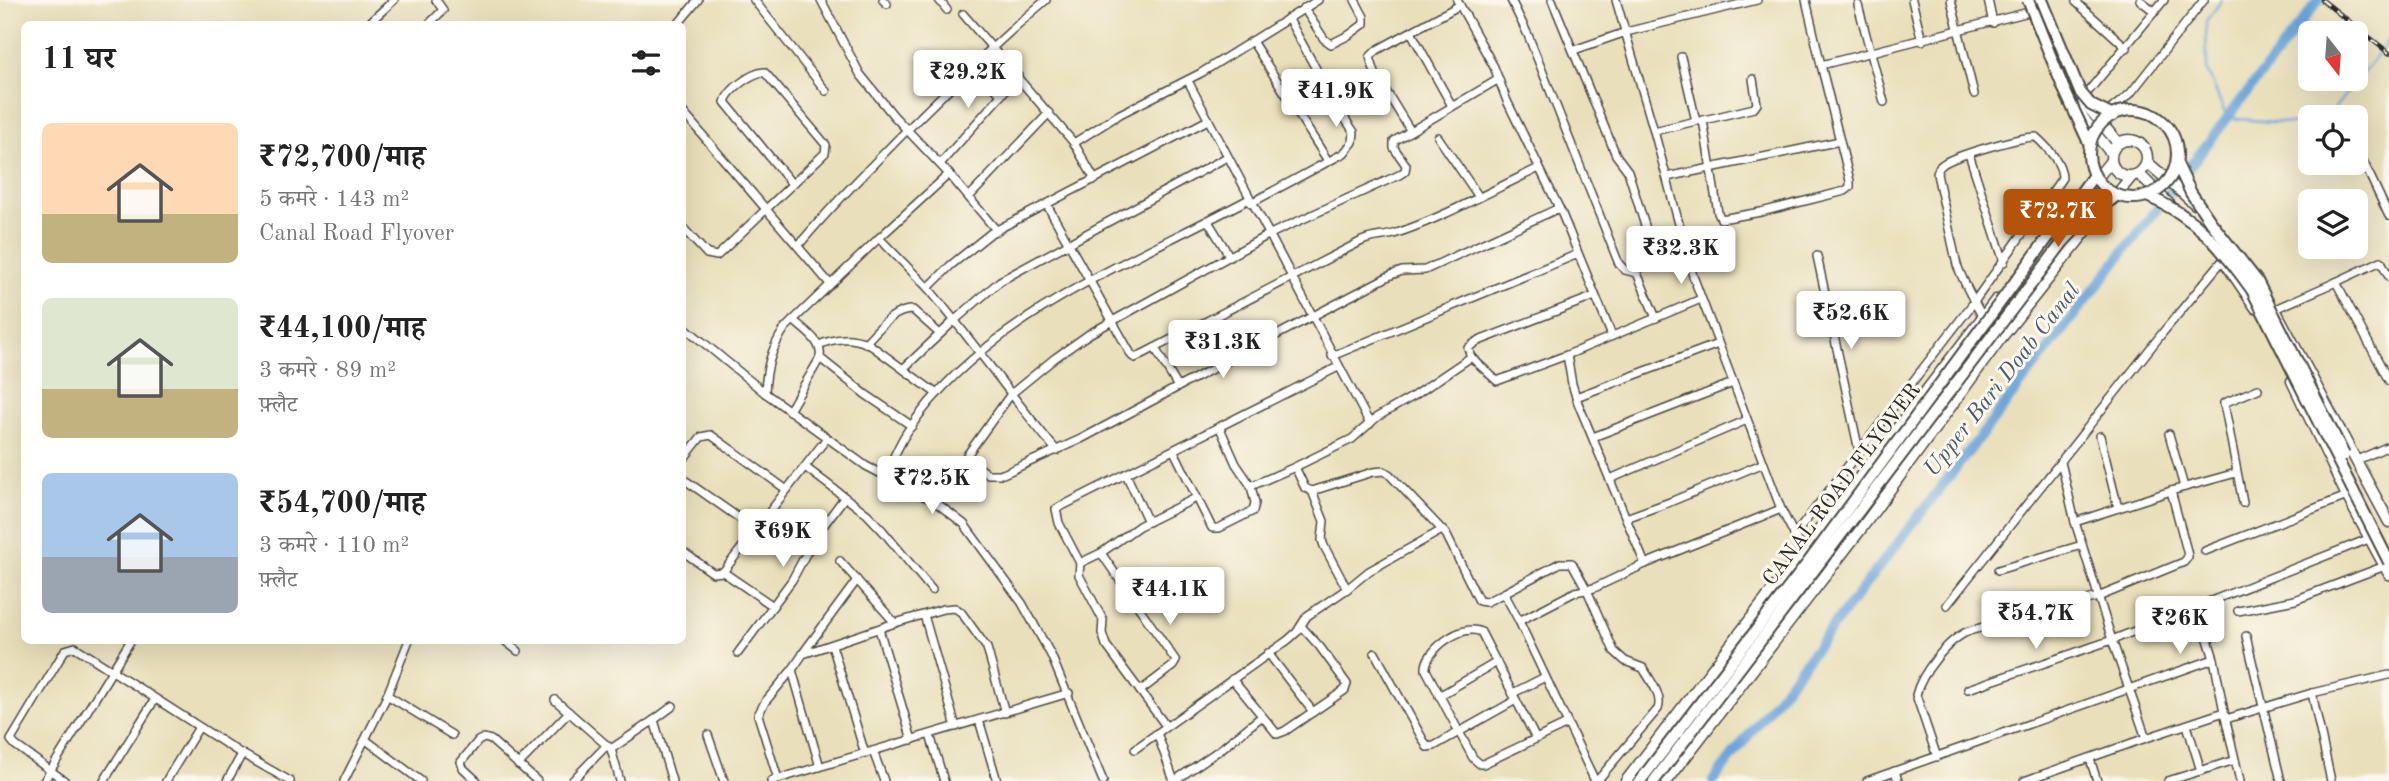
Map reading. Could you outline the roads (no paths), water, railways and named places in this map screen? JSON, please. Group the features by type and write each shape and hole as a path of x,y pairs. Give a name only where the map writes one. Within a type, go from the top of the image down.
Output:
{"main road":[{"path":"2026,0 2090,145 2094,175 2104,187 2117,195 2132,198 2147,196 2166,184 2177,164"},
{"path":"2044,0 2080,92 2091,105 2113,116"},
{"path":"2090,145 2101,125 2113,116 2127,111 2143,111 2163,122 2175,141 2177,164 2191,193 2257,281 2389,546"},
{"name":"CANAL ROAD FLYOVER","path":"1640,781 1810,559 2094,175"},
{"name":"CANAL ROAD FLYOVER","path":"1654,781 2063,242 2078,226 2117,195"},
{"path":"2147,196 2180,212 2202,230 2227,254 2252,290 2388,567"}],"street":[{"path":"371,21 394,0"},
{"path":"432,21 443,10 436,0"},
{"path":"680,21 698,0"},
{"path":"754,0 825,91"},
{"path":"821,0 860,74 997,231"},
{"path":"939,0 947,10"},
{"path":"798,246 828,210 907,130 992,46 1046,0"},
{"path":"1074,143 1120,114 1188,81 1318,0"},
{"path":"1304,8 1324,39 1331,44 1349,36 1364,24 1364,17 1355,0"},
{"path":"1511,0 1621,268 1637,273 1656,318"},
{"path":"1552,0 1616,155 1628,171 1655,258"},
{"path":"1616,0 1701,299 1781,509 1802,550"},
{"path":"1574,50 1626,32 1757,0"},
{"path":"1681,57 1699,121 1719,218 1761,212 1849,189 1850,181 1806,0"},
{"path":"1913,0 1922,41"},
{"path":"1951,0 1974,94"},
{"path":"1988,0 1993,23"},
{"path":"2026,0 2048,57 2074,103 2111,157 2118,174 2139,177 2224,260 2253,302 2347,496 2388,567 2295,600 2238,611"},
{"path":"2044,0 2064,65 2082,99 2118,143"},
{"path":"2140,0 2155,12"},
{"path":"2082,99 2127,48 2164,0"},
{"path":"2098,120 2130,94 2204,0"},
{"path":"2076,2 2127,48"},
{"path":"1410,131 1370,61 1372,54 1458,3 1489,56 1507,101 1559,208 1612,336"},
{"path":"1858,5 1884,102"},
{"path":"1821,65 2029,12"},
{"path":"963,14 1074,143 1095,180"},
{"path":"885,476 912,426 937,394 981,353 1025,319 1090,282 1349,149 1354,132 1287,18"},
{"path":"1411,32 1452,106"},
{"path":"1252,41 1328,161"},
{"path":"974,65 1001,95"},
{"path":"686,232 712,257 722,253 825,153 825,145 767,75 764,72 757,73 727,95 725,102 792,184"},
{"path":"940,164 1018,76"},
{"path":"934,501 1010,394 1055,358 1089,334 1268,235 1399,175 1405,171 1406,165 1394,148 1394,142 1499,79"},
{"path":"1654,131 1754,108 1757,104 1753,79"},
{"path":"1188,81 1370,424"},
{"path":"969,197 1049,113"},
{"path":"686,116 830,284"},
{"path":"928,288 968,251 997,231 1208,120"},
{"path":"1794,536 1858,451 1974,302 2004,262 2062,178 2061,168 2040,140 2032,136 1941,165 1937,174 1957,265 1974,302 1983,316"},
{"path":"1438,137 1479,197"},
{"path":"1626,781 1983,316 2111,157 2118,143 2125,140 2139,143 2144,148 2147,162 2211,220 2254,270 2389,522"},
{"path":"1667,177 1840,141"},
{"path":"1969,154 2004,262"},
{"path":"904,368 1000,281 1227,158"},
{"path":"1667,781 1861,529 1998,342 2095,218 2139,177 2147,162"},
{"path":"1047,205 1133,358 1371,237 1395,233 1539,168"},
{"path":"2368,171 2389,216"},
{"path":"765,393 769,358 775,343 793,320 949,174"},
{"path":"966,458 984,472 994,475 1057,451 1391,275 1402,271 1425,270 1559,208"},
{"path":"1208,221 1230,257"},
{"path":"2212,247 2225,235"},
{"path":"880,238 955,320 1057,451"},
{"path":"1332,356 1578,254"},
{"path":"1817,256 1858,451"},
{"path":"2275,309 2385,259 2389,277"},
{"path":"1947,606 2224,260"},
{"path":"2336,282 2389,381"},
{"path":"1595,296 1476,341 1468,346 1471,357 1497,381 1701,299"},
{"path":"865,343 887,321 904,310 913,310 940,334"},
{"path":"789,411 820,358 819,345 793,320"},
{"path":"686,328 765,393 866,466 934,501 964,524 1022,603 1051,655 1069,693 1103,781"},
{"path":"819,345 839,338 865,343 904,368 937,394"},
{"path":"1576,397 1718,344"},
{"path":"1155,348 1178,387"},
{"path":"1567,355 1576,397 1645,564"},
{"path":"1251,486 1352,439 1370,424 1471,357"},
{"path":"820,358 865,394 912,426"},
{"path":"1166,726 1106,645 1102,634 1102,620 1079,575 1080,563 1059,523 1056,509 1338,367"},
{"path":"1593,437 1733,383"},
{"path":"2243,503 2224,403 2258,389"},
{"path":"1609,479 1747,420"},
{"path":"1174,451 1212,528 1219,528 1253,511 1255,503 1251,486 1236,464 1220,428"},
{"path":"2169,434 2185,487"},
{"path":"686,456 701,437 711,435 787,490"},
{"path":"2100,436 2118,508"},
{"path":"723,572 827,438"},
{"path":"2357,460 2389,446"},
{"path":"2061,462 2075,522 2098,597 2146,738"},
{"path":"1626,518 1764,463"},
{"path":"805,467 867,514 932,590"},
{"path":"1295,467 1305,488 1312,491 1373,472 1386,472 1442,530 1479,601 1486,602 1539,573 1567,562 1572,563 1615,650 1625,660 1643,667 1660,700 1658,709 1596,781 1504,593"},
{"path":"2075,522 2236,473"},
{"path":"1126,474 1148,522"},
{"path":"686,481 756,530"},
{"path":"1312,491 1324,521 1324,546 1347,589"},
{"path":"1937,757 1916,695 1921,682 1950,642 1969,631 2098,597 2187,560 2171,491"},
{"path":"2205,551 2347,496"},
{"path":"737,653 797,572 815,537 844,498"},
{"path":"1080,563 1101,553 1148,522 1196,498"},
{"path":"1519,621 1575,592 1587,590 1781,509"},
{"path":"1135,749 1289,640 1307,616 1369,571 1442,530"},
{"path":"1968,689 2112,640 2371,538"},
{"path":"1998,570 2082,545"},
{"path":"1101,553 1176,661 1140,691"},
{"path":"686,554 713,573 723,572 773,606"},
{"path":"840,561 895,623"},
{"path":"857,580 758,715 774,780 1069,693"},
{"path":"2198,607 2214,659 2240,781"},
{"path":"803,654 895,623 950,608 961,612 987,648 1005,713"},
{"path":"923,615 956,727"},
{"path":"1232,679 1273,732 1280,734 1345,690 1347,684 1301,626"},
{"path":"879,629 912,740"},
{"path":"1536,739 1480,632 1476,629 1466,630 1430,654 1425,664 1426,670 1473,758 1480,764 1536,739 1567,724"},
{"path":"2246,636 2281,781"},
{"path":"44,781 129,644"},
{"path":"344,781 387,695 407,644"},
{"path":"509,644 518,651"},
{"path":"832,645 869,753 884,781"},
{"path":"65,781 11,740 65,650 70,647 75,647 242,754 290,781"},
{"path":"1268,653 1313,712"},
{"path":"1375,653 1427,747 1434,746 1545,677"},
{"path":"1867,781 2214,659"},
{"path":"1439,696 1497,662"},
{"path":"792,670 820,767"},
{"path":"2024,781 2187,725 2389,675"},
{"path":"2312,693 2331,781"},
{"path":"387,695 452,735"},
{"path":"104,781 155,699"},
{"path":"555,700 609,747 619,781"},
{"path":"572,781 609,747 673,706"},
{"path":"519,765 569,712"},
{"path":"1157,733 1174,781 1261,717"},
{"path":"654,720 671,781"},
{"path":"979,720 998,781"},
{"path":"2187,725 2201,771"},
{"path":"166,781 199,727"},
{"path":"708,735 724,781"},
{"path":"930,735 944,781"},
{"path":"477,781 463,768 461,762 481,739 491,740 537,781"},
{"path":"366,740 421,781"},
{"path":"227,781 242,754"},
{"path":"2090,759 2097,781"},
{"path":"2168,781 2235,760"},
{"path":"1895,771 1898,781"}],"waterway":[{"path":"2222,0 2206,21 2207,70 2227,118 2298,123"},
{"name":"Upper Bari Doab Canal","path":"1713,781 2319,0"},
{"path":"2337,105 2389,40"}],"railway":[{"path":"2322,0 2389,53"}]}
